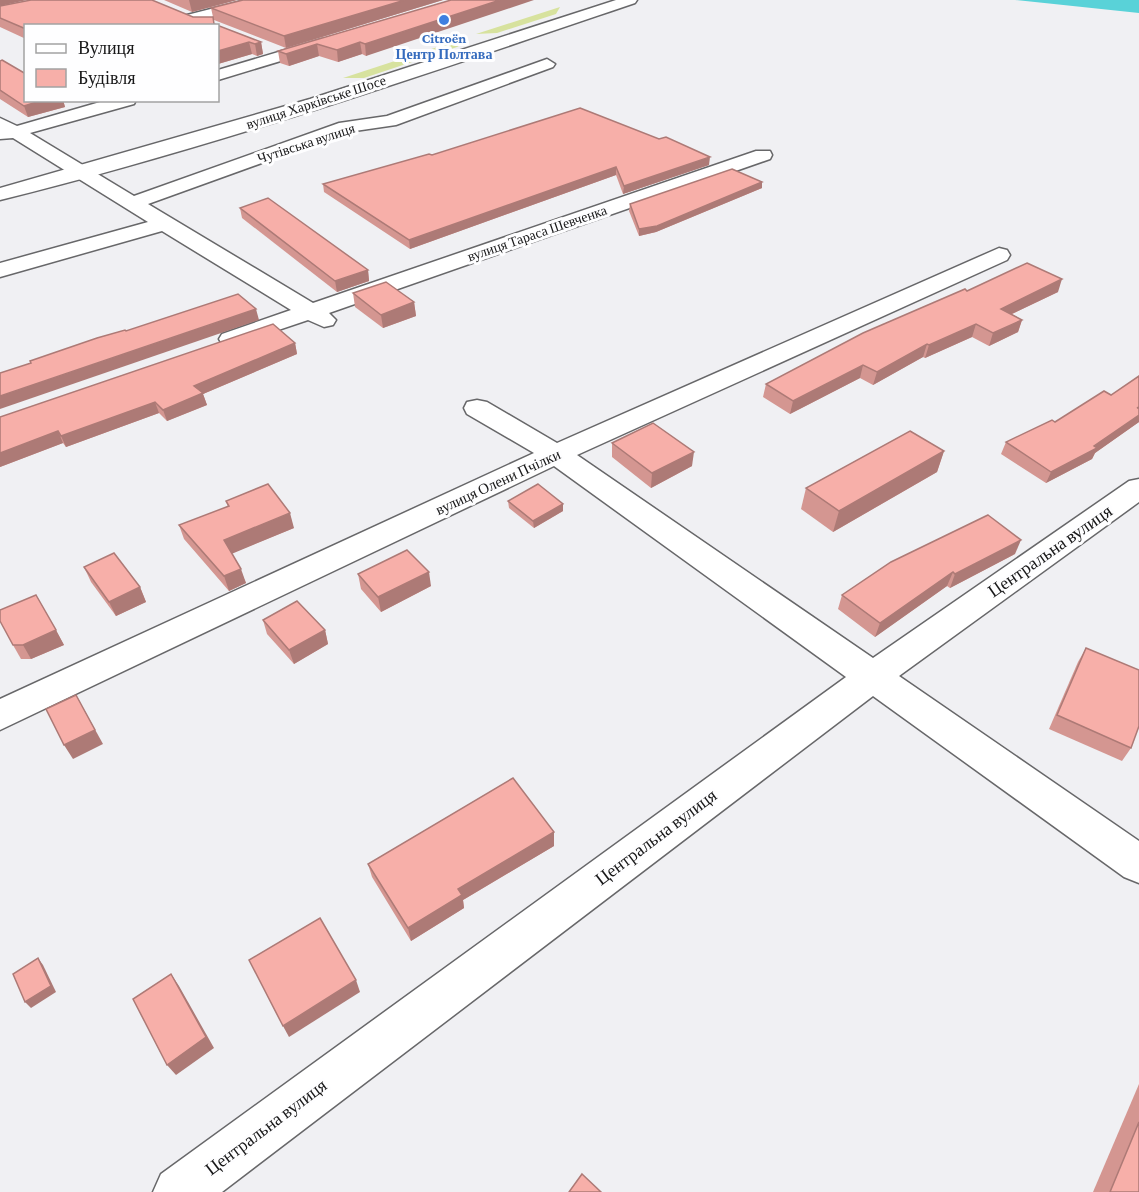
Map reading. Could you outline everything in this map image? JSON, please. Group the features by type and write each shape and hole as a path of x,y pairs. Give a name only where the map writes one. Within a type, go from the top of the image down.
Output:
{"main road":[{"path":"192,18 262,0"},
{"name":"вулиця Харківське Шосе","path":"0,194 209,136 516,39 630,0"},
{"path":"174,11 206,24"},
{"path":"219,75 340,39"},
{"path":"267,47 286,55"},
{"name":"Чутівська вулиця","path":"133,203 345,127 390,121 547,64"},
{"path":"5,131 120,102"},
{"path":"5,131 83,172 318,316"},
{"name":"вулиця Тараса Шевченка","path":"211,346 318,316 763,155"},
{"path":"0,270 166,223"},
{"name":"вулиця Олени Пчілки","path":"0,715 556,454 999,255"},
{"path":"477,408 556,454 1139,864"},
{"name":"Центральна вулиця","path":"179,1192 872,677 1139,488"}],"green space":[{"path":"560,7 556,14 497,33 476,34"},
{"path":"468,37 466,42 457,47 364,78 343,78"}],"water":[{"path":"1015,0 1139,0 1139,13"}],"building":[{"path":"31,0 152,0 193,17 213,17 214,24 24,24 24,28 0,18 0,6"},
{"path":"243,0 405,0 284,36 211,8"},
{"path":"451,0 500,0 365,44 360,42 337,50 317,44 286,54 278,51"},
{"path":"219,26 261,42 255,44 249,42 219,51"},
{"path":"0,61 24,73 24,102 37,102 24,106 0,90"},
{"path":"580,108 659,139 666,137 710,157 624,186 616,167 409,240 323,184 432,155"},
{"path":"732,169 762,182 657,226 639,229 630,204"},
{"path":"268,198 368,270 335,281 240,208"},
{"path":"1027,263 1062,279 1001,309 1022,320 993,333 976,324 927,344 877,372 863,365 793,401 766,384 863,333 965,289 967,291"},
{"path":"386,282 414,302 381,315 353,293"},
{"path":"238,294 256,309 0,396 0,373 97,338 126,331"},
{"path":"273,324 295,343 194,386 203,393 163,410 155,402 61,436 58,431 0,453 0,417"},
{"path":"1139,376 1139,407 1137,408 1139,408 1139,415 1094,446 1097,448 1051,472 1006,442 1052,420 1055,422 1104,391 1111,395"},
{"path":"653,423 694,452 652,473 612,443"},
{"path":"910,431 944,451 839,511 806,488"},
{"path":"268,484 290,513 224,540 241,569 224,576 179,525 229,506 226,501"},
{"path":"538,484 563,504 533,521 508,501"},
{"path":"988,515 1021,540 955,574 953,572 880,623 842,595 891,562"},
{"path":"407,550 429,572 378,597 358,574"},
{"path":"114,553 140,587 109,602 84,567"},
{"path":"36,595 56,630 23,645 13,645 0,621 0,610"},
{"path":"297,601 325,630 289,650 263,620"},
{"path":"1086,648 1139,670 1139,726 1131,748 1057,715"},
{"path":"76,695 95,730 64,745 46,709"},
{"path":"513,778 554,832 458,889 462,895 408,928 368,864"},
{"path":"320,918 356,980 283,1026 249,960"},
{"path":"38,958 51,986 25,1002 13,974"},
{"path":"171,974 206,1037 167,1065 133,999"},
{"path":"1139,1122 1139,1192 1110,1192"},
{"path":"582,1174 601,1192 569,1192"}],"place":[{"name":"Citroën Центр Полтава","path":"444,20"}]}
